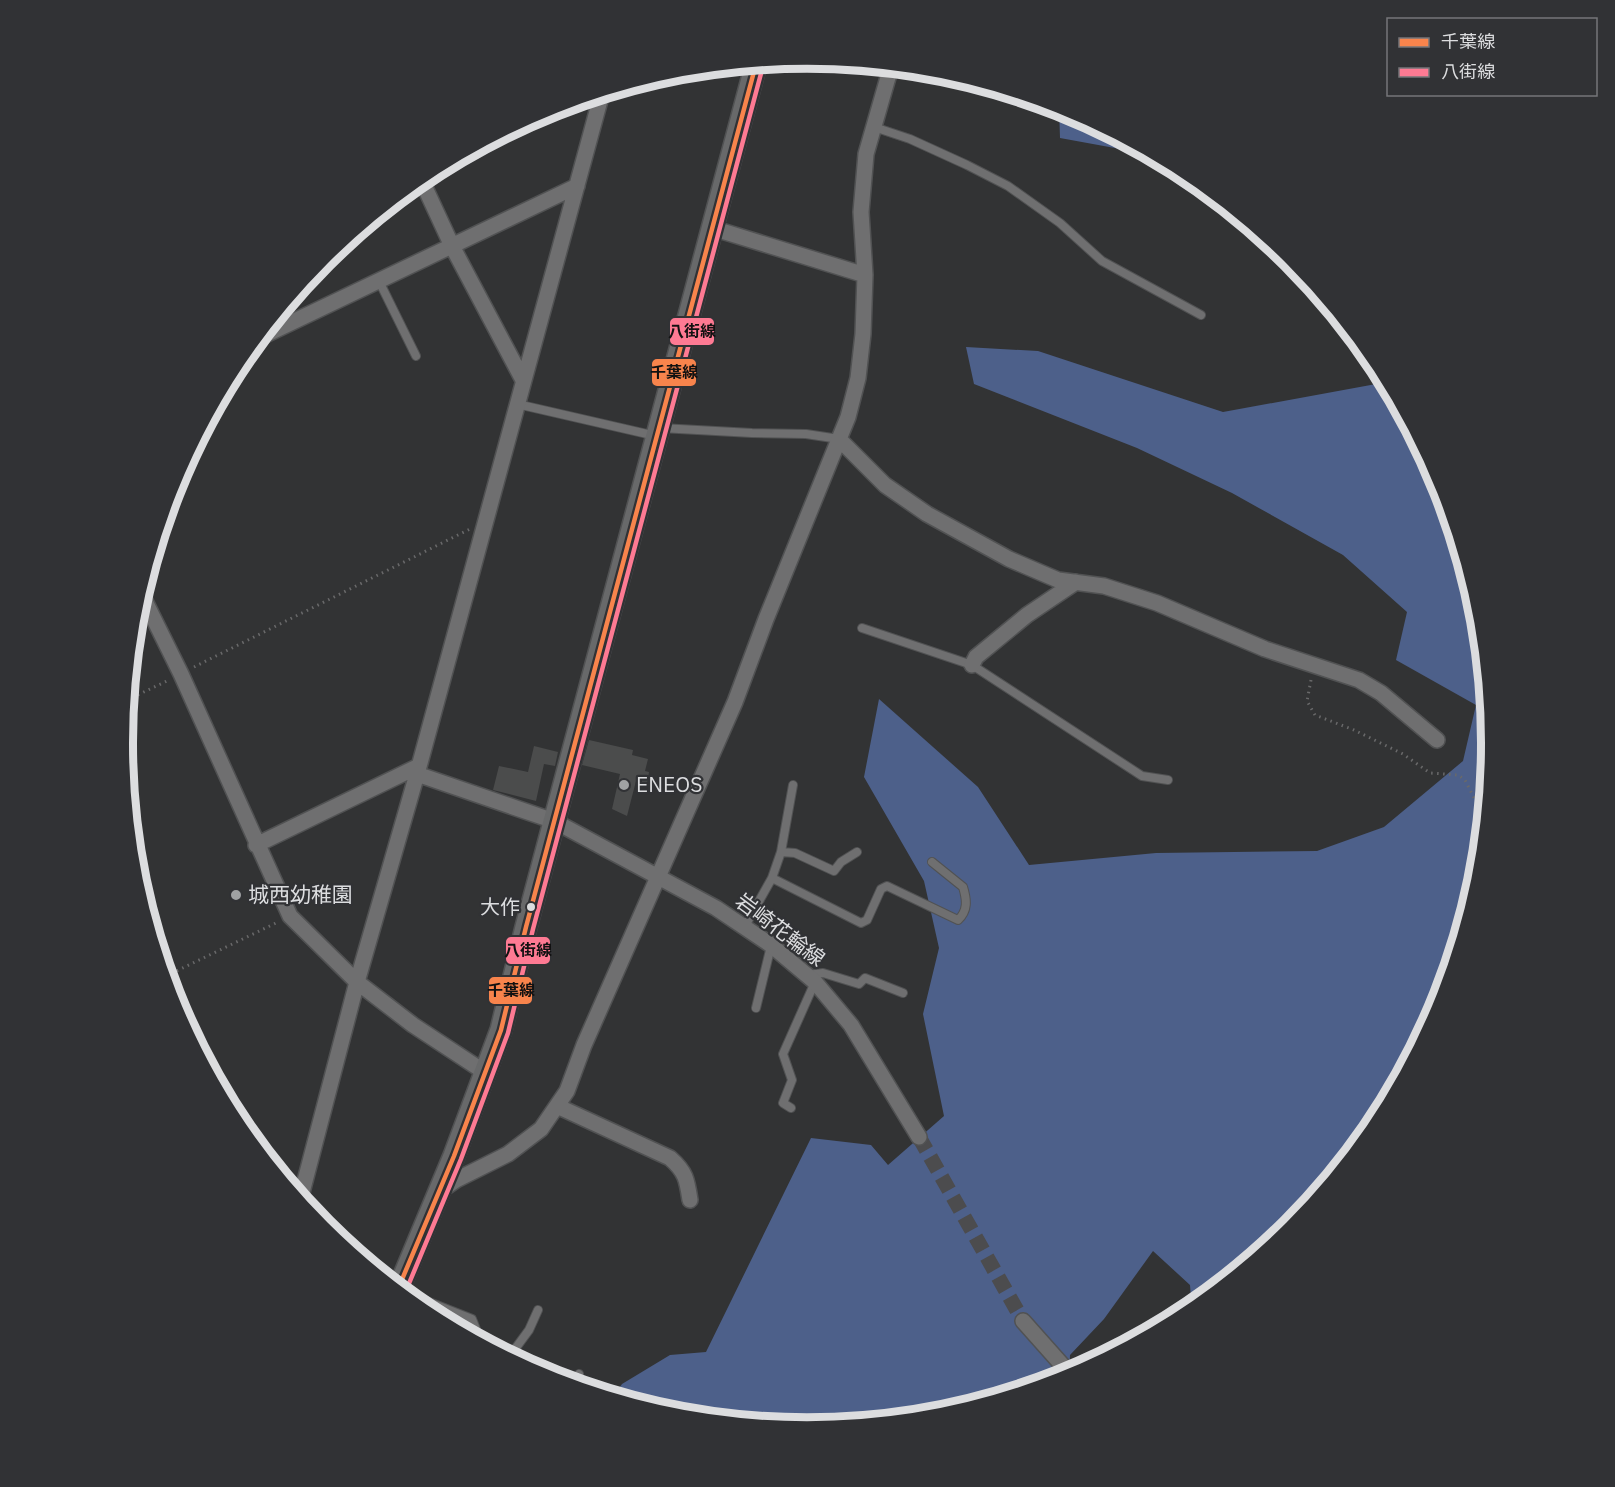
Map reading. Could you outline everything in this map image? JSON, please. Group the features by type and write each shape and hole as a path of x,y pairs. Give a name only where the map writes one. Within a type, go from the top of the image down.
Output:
{"street":[{"path":"402,1283 501,1030 554,821 754,71"},
{"path":"440,1191 456,1180 508,1154 541,1129 567,1091 584,1045 735,702 848,417 858,378 863,334 865,275 861,212 866,154 889,74"},
{"path":"302,1191 357,982 418,770 599,102"},
{"path":"274,331 577,186"},
{"path":"425,188 452,246 523,380"},
{"path":"712,228 865,275"},
{"path":"839,439 885,485 927,514 1009,559 1058,580 1104,586 1157,603 1265,649 1313,667 1359,680 1381,693 1437,740"},
{"path":"972,665 976,657 1027,615 1076,582"},
{"path":"147,606 181,674 256,845 290,916 357,982 413,1025 486,1073"},
{"path":"256,845 418,770"},
{"name":"岩崎花輪線","path":"418,770 554,821 716,908 771,945 811,978 851,1025 919,1137"},
{"path":"557,1106 670,1158 681,1167 687,1178 690,1200"},
{"path":"1023,1321 1064,1368"}],"lane":[{"path":"874,127 919,143 1008,186 1060,223 1102,261 1201,315"},
{"path":"379,281 416,356"},
{"path":"517,404 658,432 806,434 839,439"},
{"path":"862,628 972,665 1142,776 1168,780"},
{"path":"745,926 772,878 781,852 793,785"},
{"path":"781,852 795,853 834,871 841,861 856,852"},
{"path":"772,878 861,922 867,920 881,889 887,886 958,920 964,915 966,906 963,887 932,862"},
{"path":"756,1008 771,945"},
{"path":"791,1108 783,1103 792,1080 783,1054 811,978 816,972 859,984 865,978 903,993"},
{"path":"433,1304 472,1319 477,1332"},
{"path":"514,1350 529,1330 538,1310"}],"path":[{"path":"134,696 485,521"},
{"path":"1313,667 1307,701 1315,715 1364,734 1403,754 1430,773 1458,775 1466,780 1479,807"},
{"path":"173,972 290,916"}],"shaded area":[{"path":"1059,118 1128,151 1060,138"},
{"path":"966,347 1038,351 1223,412 1378,384 1392,406 1431,485 1459,569 1476,655 1481,699 1481,788 1469,875 1446,960 1431,1002 1392,1081 1343,1154 1315,1188 1252,1251 1191,1298 1190,1285 1153,1251 1104,1319 1070,1355 1070,1365 982,1395 939,1405 852,1417 763,1417 719,1412 676,1405 618,1390 622,1384 670,1355 706,1352 811,1138 871,1145 888,1165 944,1116 923,1014 939,948 924,881 864,777 879,699 978,787 1029,865 1156,853 1317,851 1384,827 1463,761 1476,705 1396,660 1407,612 1343,555 1232,493 1137,448 974,384"}],"building":[{"path":"589,740 633,750 632,755 648,759 645,771 649,772 647,783 636,781 627,816 612,809 620,774 582,765"},
{"path":"534,746 558,752 555,766 544,764 536,801 493,790 499,766 528,772"}],"tunnel":[{"path":"919,1137 1023,1321"}],"transit line":[{"name":"八街線","path":"408,1286 461,1159 508,1033 533,929 762,70"},
{"name":"千葉線","path":"401,1282 454,1156 501,1030 526,927 754,71"}],"place":[{"name":"ENEOS","path":"624,785"},
{"name":"城西幼稚園","path":"236,895"},
{"name":"大作","path":"531,907"}]}
